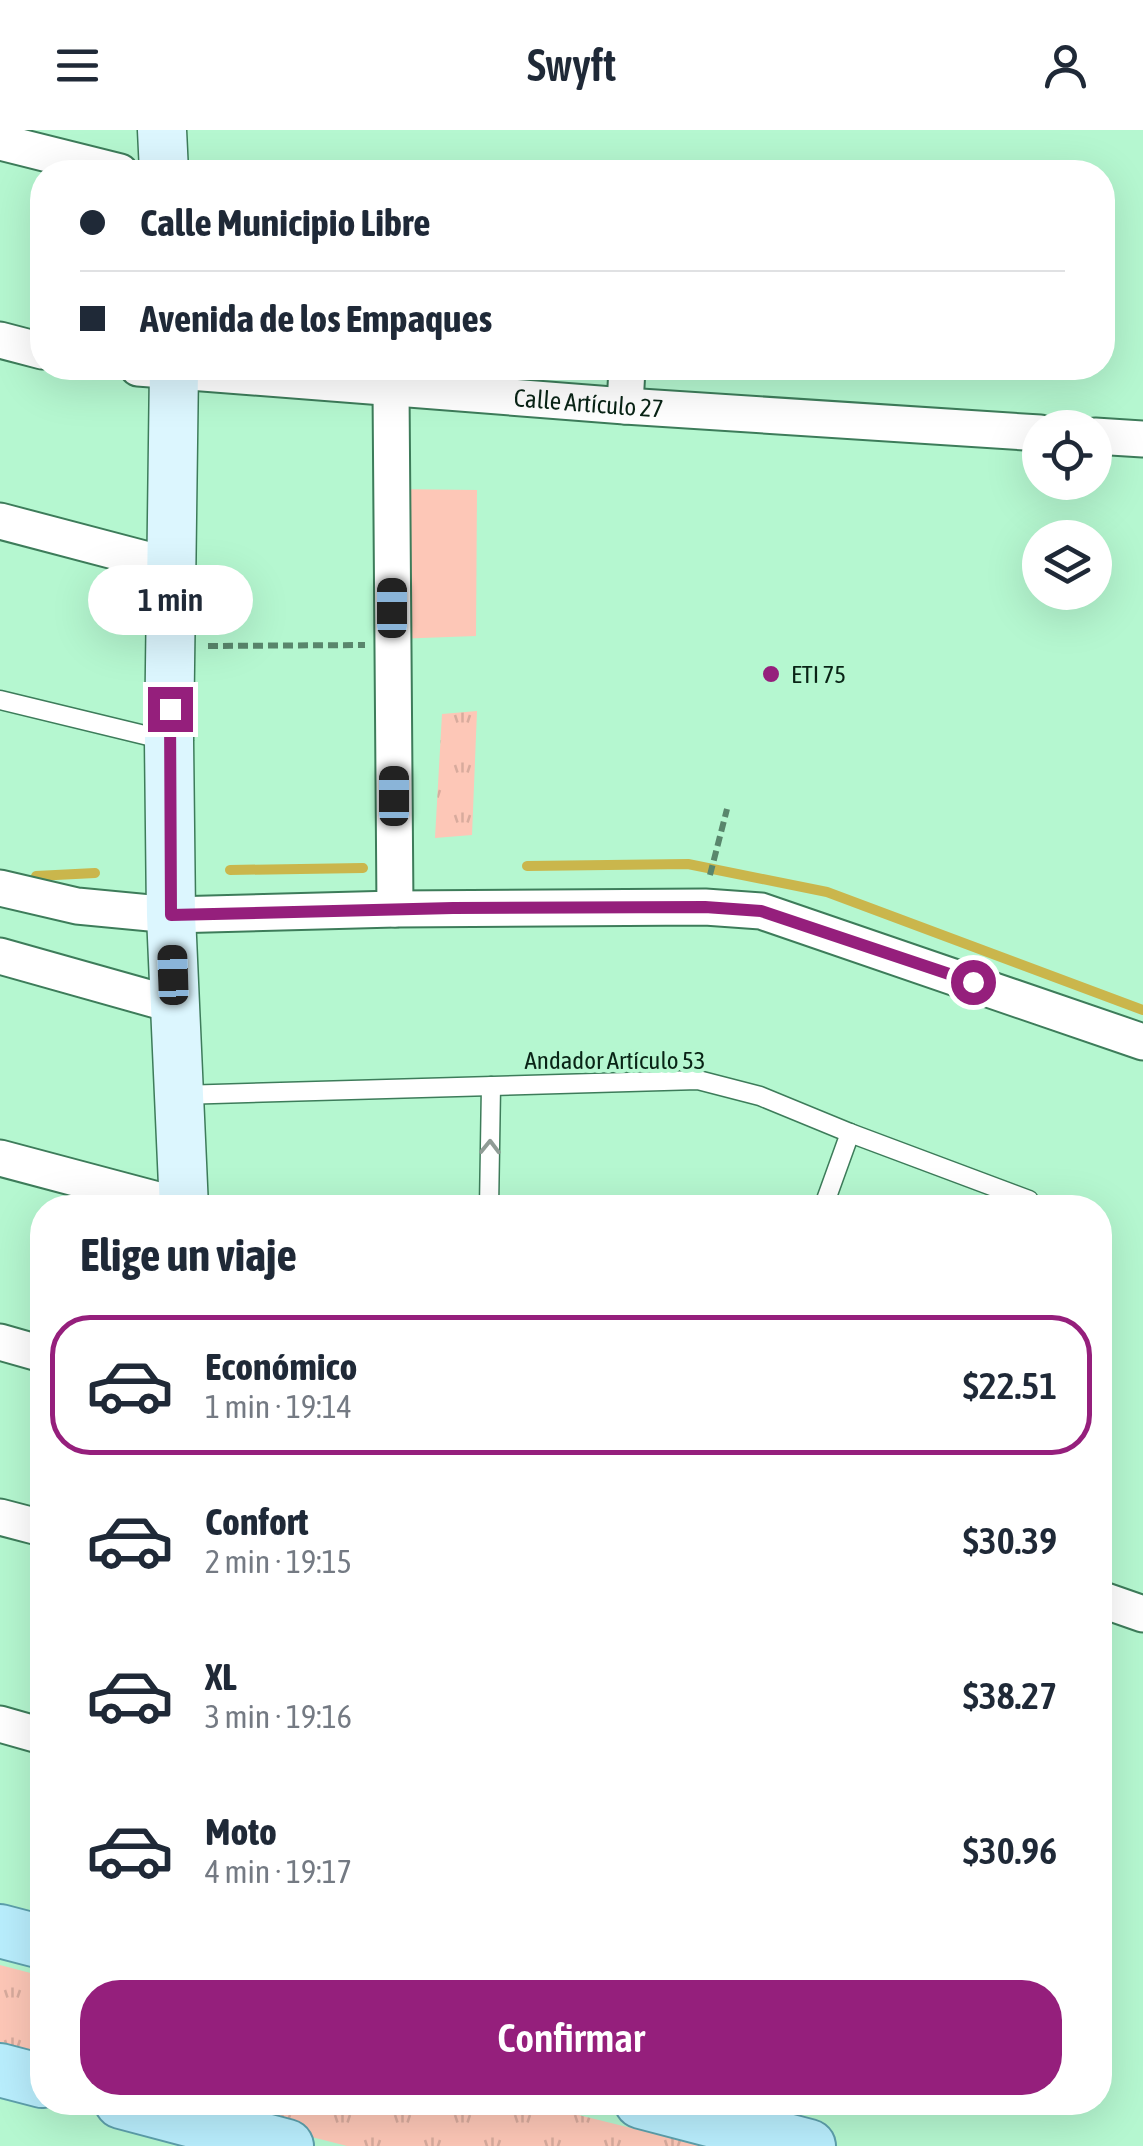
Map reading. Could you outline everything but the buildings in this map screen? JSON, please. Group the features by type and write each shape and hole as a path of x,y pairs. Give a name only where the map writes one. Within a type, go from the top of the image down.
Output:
{"main road":[{"path":"162,130 163,160"},
{"path":"162,380 172,646 171,915 184,1195"},
{"path":"0,1931 30,1939"},
{"path":"0,2070 30,2079"},
{"path":"196,2115 287,2146"},
{"path":"690,2115 809,2146"}],"street":[{"path":"0,142 72,160"},
{"path":"0,340 30,349"},
{"name":"Calle Artículo 27","path":"287,380 1022,432"},
{"path":"625,406 626,380"},
{"path":"390,389 395,909"},
{"path":"1112,437 1143,440"},
{"path":"0,520 170,566"},
{"path":"0,888 77,906 171,915 395,909 705,907 761,911 1143,1042"},
{"path":"0,956 174,1004"},
{"path":"0,1158 139,1195"},
{"path":"0,1342 30,1351"},
{"path":"0,1517 30,1525"},
{"path":"1112,1603 1143,1614"},
{"path":"0,1724 30,1733"}],"lane":[{"path":"0,700 169,741"},
{"name":"Andador Artículo 53","path":"180,1094 698,1080 760,1096 1015,1195"},
{"path":"489,1195 491,1086"},
{"path":"828,1195 850,1134"}],"path":[{"path":"172,646 392,645"},
{"path":"709,880 727,808"}],"green space":[{"path":"389,489 477,490 476,636 394,639"},
{"path":"477,711 472,835 435,838 442,714"},
{"path":"0,1965 30,1973 30,2054 0,2045"},
{"path":"579,2115 704,2146 347,2146 230,2116"}],"waterway":[{"path":"527,866 688,864 827,892 1143,1010"},
{"path":"230,870 363,868"},
{"path":"36,876 95,873"}],"place":[{"name":"ETI 75","path":"771,674"}],"route":[{"path":"170,709 171,915 453,908 705,907 761,911 973,982"}]}
